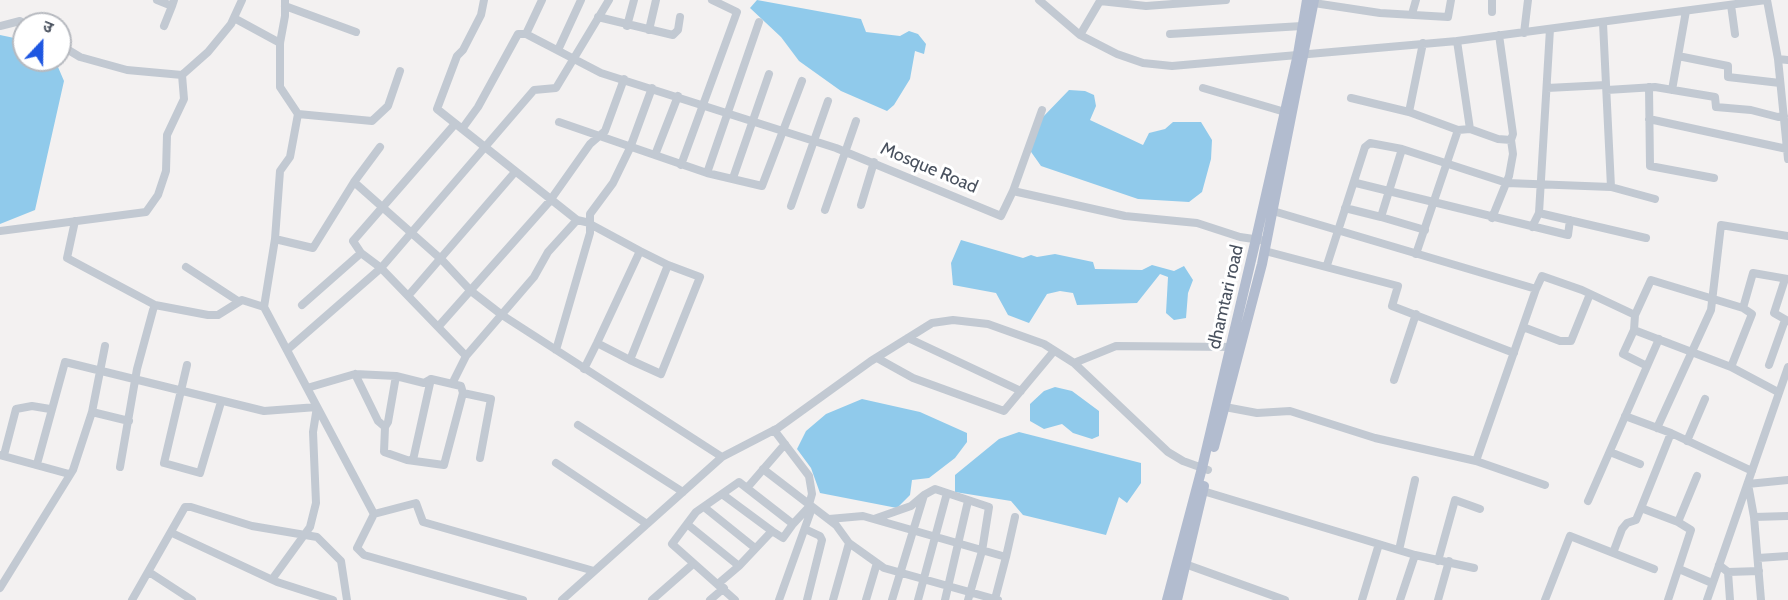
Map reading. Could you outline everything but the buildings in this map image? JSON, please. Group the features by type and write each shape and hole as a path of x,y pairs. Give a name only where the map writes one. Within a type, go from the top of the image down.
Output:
{"main road":[{"name":"dhamtari road","path":"1263,244 1285,112 1302,53 1302,26 1312,1"},
{"path":"1177,600 1203,491 1205,469 1225,407 1236,347 1274,211 1312,1"},
{"name":"dhamtari road","path":"1167,600 1205,469 1236,347"}],"street":[{"path":"157,0 173,3 164,26"},
{"path":"72,52 80,57 127,70 182,75 208,52 234,18 242,0"},
{"path":"484,0 481,15 463,50 457,56 437,109 578,220 668,265 700,277 661,374 597,343"},
{"path":"466,356 381,268 361,253 353,241 478,107 518,34 526,34 542,0"},
{"path":"558,50 581,0"},
{"path":"287,350 381,268 534,90 556,88 572,57 609,0"},
{"path":"627,26 634,0"},
{"path":"649,30 656,0"},
{"path":"681,165 737,12 712,0"},
{"path":"1039,0 1080,34 1117,54 1143,63 1172,66 1524,33 1767,0 1783,59 1779,83 1788,159"},
{"path":"1080,34 1100,1 1146,6 1226,0"},
{"path":"1412,14 1416,0"},
{"path":"1312,1 1380,14 1448,17 1451,0"},
{"path":"1492,0 1492,12"},
{"path":"1524,33 1528,0"},
{"path":"356,32 285,3 280,43 280,87 298,114 290,157 280,171 275,239 264,308 374,514"},
{"path":"1731,5 1735,34"},
{"path":"1672,90 1686,11"},
{"path":"598,17 673,36 678,30 680,17"},
{"path":"234,18 280,43"},
{"path":"706,173 759,22"},
{"path":"1603,23 1611,187"},
{"path":"1170,34 1302,26"},
{"path":"1532,227 1539,213 1550,30"},
{"name":"Mosque Road","path":"526,34 601,73 678,96 727,115 784,130 874,162 929,188 1001,216 1013,191"},
{"path":"1492,218 1507,183 1513,154 1511,140 1513,134 1499,35"},
{"path":"1457,40 1470,129"},
{"path":"1409,112 1422,44"},
{"path":"1678,56 1728,66 1728,77 1779,83"},
{"path":"298,114 372,121 380,116 388,106 400,70"},
{"path":"734,178 769,74"},
{"path":"0,231 146,212 158,195 166,171 166,135 184,99 182,75"},
{"path":"438,327 551,200 590,144 605,131 624,80"},
{"path":"559,122 706,173 762,186 802,81"},
{"path":"1547,88 1648,87 1714,97 1716,107 1784,116"},
{"path":"1648,87 1650,166 1714,178"},
{"path":"556,350 590,224 590,214 613,183 630,148 651,88"},
{"path":"1203,88 1285,112"},
{"path":"655,155 678,96"},
{"path":"1351,98 1409,112 1458,130 1470,129 1498,139 1511,140"},
{"path":"791,206 828,101"},
{"path":"1042,110 1013,191 1125,216 1197,224 1398,286 1392,306 1514,353"},
{"path":"1648,119 1786,149"},
{"path":"825,210 856,121"},
{"path":"1416,254 1458,130"},
{"path":"1327,265 1337,230 1356,183 1365,147 1370,143 1402,149 1507,183 1611,187 1655,199"},
{"path":"275,239 313,248 354,182 380,147"},
{"path":"1381,217 1402,149"},
{"path":"861,205 874,162"},
{"path":"408,296 442,260 515,172"},
{"path":"354,182 442,260 471,291 502,315 722,457"},
{"path":"1356,183 1433,200 1492,218 1568,235 1570,220"},
{"path":"1345,208 1425,230"},
{"path":"1274,211 1536,289"},
{"path":"1539,213 1646,238"},
{"path":"452,384 466,356 534,277 548,252 578,220"},
{"path":"75,221 67,258 155,305 218,315 238,301"},
{"path":"1657,428 1711,310 1720,225 1788,236"},
{"path":"584,369 640,251"},
{"path":"302,305 361,253"},
{"path":"630,360 668,265"},
{"path":"186,267 238,301 264,308"},
{"path":"1743,308 1753,273 1786,279 1774,313 1787,320 1769,366"},
{"path":"1476,461 1542,276 1590,294 1635,315"},
{"path":"1647,366 1623,354 1634,330 1635,315 1651,280 1743,308 1752,315 1731,367"},
{"path":"1523,327 1560,341 1571,341 1590,294"},
{"path":"120,467 137,380 137,369 153,310"},
{"path":"1394,380 1416,314"},
{"path":"562,600 722,457 774,430 877,358 932,323 953,320 987,324 1054,351 1074,363 1168,452 1205,469"},
{"path":"1634,330 1731,367 1778,392"},
{"path":"909,338 1021,391"},
{"path":"1588,501 1659,339"},
{"path":"0,588 69,474 74,470 92,412 105,346"},
{"path":"1074,363 1116,346 1236,347"},
{"path":"877,358 913,378 1004,411 1054,351"},
{"path":"37,464 64,362 264,411 317,407"},
{"path":"187,365 164,463 200,473 221,402"},
{"path":"1707,600 1788,367"},
{"path":"307,388 355,374 396,376 424,382 431,378 461,386 463,393 444,465 384,452 385,427 388,422 396,376"},
{"path":"355,374 378,421 385,427"},
{"path":"413,460 431,378"},
{"path":"463,393 491,399 480,458"},
{"path":"1688,441 1705,399"},
{"path":"50,409 32,406 16,409 2,455 69,474"},
{"path":"273,578 310,527 316,503 313,432 317,407"},
{"path":"1225,407 1257,413 1290,411 1375,438 1476,461 1545,485"},
{"path":"92,412 129,421"},
{"path":"1625,416 1688,441 1752,471"},
{"path":"578,425 683,492"},
{"path":"774,430 809,476 812,494 805,528 779,600"},
{"path":"1613,553 1622,529 1627,523 1634,522 1641,508 1671,434"},
{"path":"747,488 785,444"},
{"path":"1610,452 1640,464"},
{"path":"556,463 647,525"},
{"path":"763,469 810,507 829,519 849,543 884,568 948,586 969,596 996,600 1016,517"},
{"path":"1678,522 1696,476"},
{"path":"1399,550 1415,480"},
{"path":"1748,484 1788,480"},
{"path":"735,600 722,586 693,564 672,544 687,524 704,507 739,482 793,524"},
{"path":"1748,484 1754,517 1761,600"},
{"path":"874,519 911,506 935,489 989,507 982,551 969,596"},
{"path":"1203,491 1416,555 1474,568"},
{"path":"722,494 783,538 810,507"},
{"path":"918,600 947,494"},
{"path":"892,600 924,495"},
{"path":"945,600 968,501"},
{"path":"1438,561 1455,501 1480,509"},
{"path":"523,600 364,555 357,548 374,514 416,502 423,522 594,571"},
{"path":"132,600 172,533 184,507 191,507 252,526 317,537 341,561 347,600"},
{"path":"704,507 755,549"},
{"path":"1641,508 1678,522 1692,532 1668,600"},
{"path":"829,519 863,516 1006,557"},
{"path":"1754,517 1788,516"},
{"path":"687,524 739,566"},
{"path":"805,528 820,536 822,540 807,600"},
{"path":"710,600 772,531"},
{"path":"172,533 298,590 333,600"},
{"path":"1545,600 1570,536 1654,569"},
{"path":"833,600 849,543"},
{"path":"1362,600 1379,544"},
{"path":"1400,600 1416,555"},
{"path":"1758,558 1788,556"},
{"path":"1438,600 1449,561"},
{"path":"866,600 877,563"},
{"path":"652,600 693,564"},
{"path":"1185,564 1285,600"},
{"path":"1719,565 1728,573 1730,600"},
{"path":"1679,569 1712,583"},
{"path":"1728,573 1759,571"},
{"path":"149,572 178,597 192,600"}],"water":[{"path":"757,0 861,19 866,32 900,36 909,31 918,34 926,44 924,54 915,51 910,79 894,105 887,111 841,91 799,61 781,37 750,8"},
{"path":"0,35 12,38 12,72 60,72 64,81 35,210 0,224"},
{"path":"1069,90 1085,91 1094,95 1096,106 1090,120 1143,145 1149,133 1165,129 1173,122 1201,122 1212,140 1211,159 1202,192 1189,202 1138,199 1041,166 1029,149 1041,119"},
{"path":"961,240 1023,258 1031,255 1037,257 1055,254 1093,262 1095,269 1142,270 1152,265 1174,271 1184,266 1193,280 1188,293 1186,318 1174,320 1166,313 1168,277 1160,274 1137,303 1077,305 1073,293 1060,291 1047,294 1029,323 1008,315 996,293 953,285 951,263"},
{"path":"1055,387 1072,391 1099,411 1099,436 1092,439 1073,433 1062,424 1044,429 1030,421 1030,404 1044,391"},
{"path":"862,399 920,412 967,433 967,442 955,458 929,478 912,480 910,495 897,508 820,493 811,468 797,449 806,431 826,414"},
{"path":"1019,432 1141,463 1141,483 1127,503 1119,497 1106,535 1023,515 1011,501 955,492 955,475 999,439"}]}
